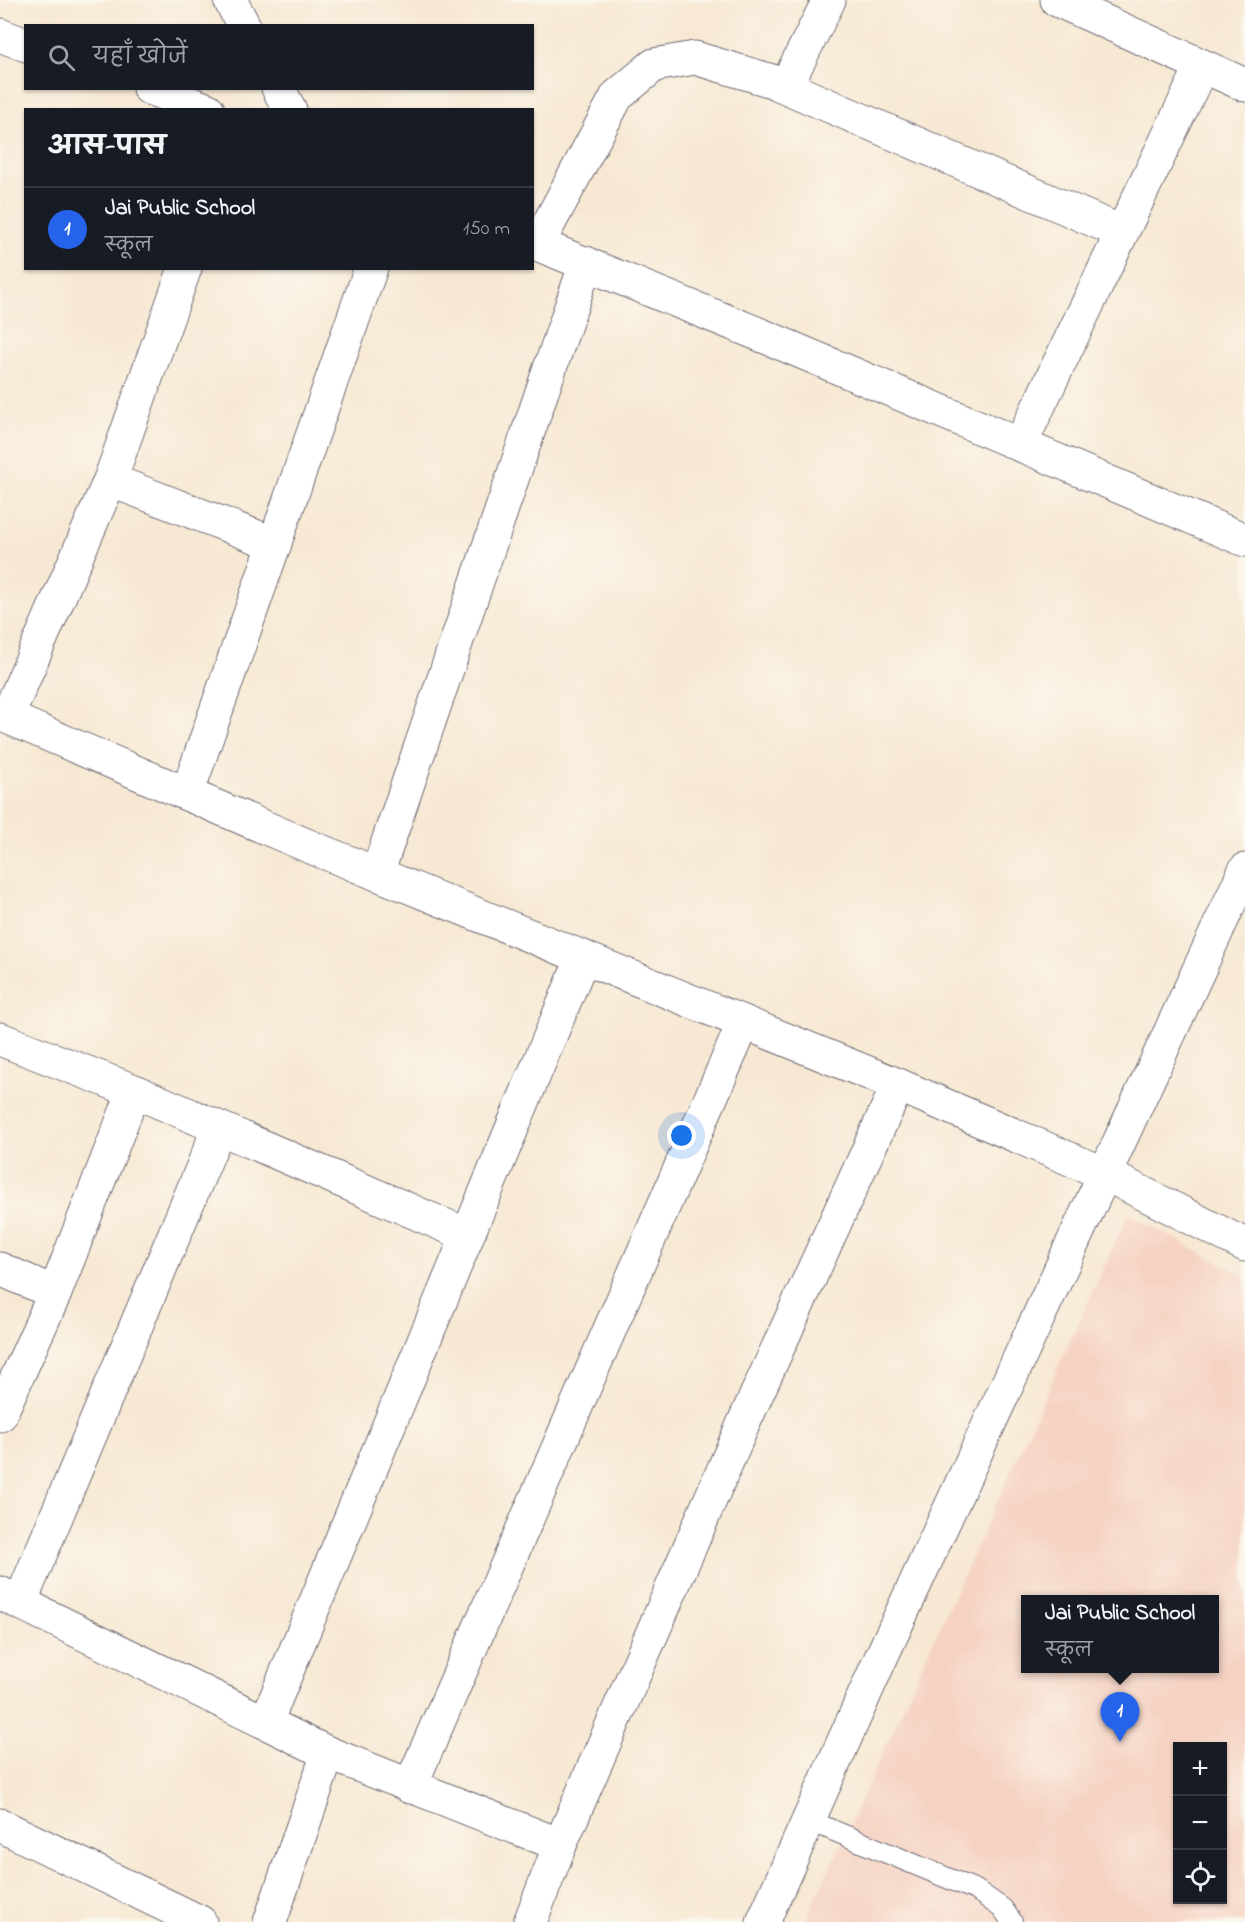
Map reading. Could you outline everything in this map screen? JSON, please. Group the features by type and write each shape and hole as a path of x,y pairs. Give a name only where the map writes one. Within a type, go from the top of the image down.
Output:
{"street":[{"path":"230,0 242,24"},
{"path":"786,86 829,0"},
{"path":"1057,0 1245,85"},
{"path":"0,35 24,44"},
{"path":"1121,232 786,86 695,58 654,65 617,96 535,243 1245,540"},
{"path":"1020,445 1202,66"},
{"path":"154,90 203,108"},
{"path":"279,90 289,108"},
{"path":"376,874 586,264"},
{"path":"184,270 110,480 4,716 376,874 898,1085 1105,1174 1245,1245"},
{"path":"187,794 370,270"},
{"path":"110,480 275,544"},
{"path":"763,1922 1245,870"},
{"path":"266,1722 583,957"},
{"path":"410,1787 744,1022"},
{"path":"0,1039 134,1091 466,1235"},
{"path":"530,1922 560,1845 749,1409 898,1085"},
{"path":"0,1414 55,1293 134,1091"},
{"path":"219,1128 10,1598 328,1753 560,1845"},
{"path":"0,1269 55,1293"},
{"path":"270,1922 328,1753"},
{"path":"0,1825 200,1922"}],"lane":[{"path":"808,1820 976,1890 1003,1909 1012,1922"}],"shaded area":[{"path":"1128,1214 1245,1276 1245,1922 805,1922"}],"place":[{"name":"Jai Public School","path":"1120,1742"}]}
